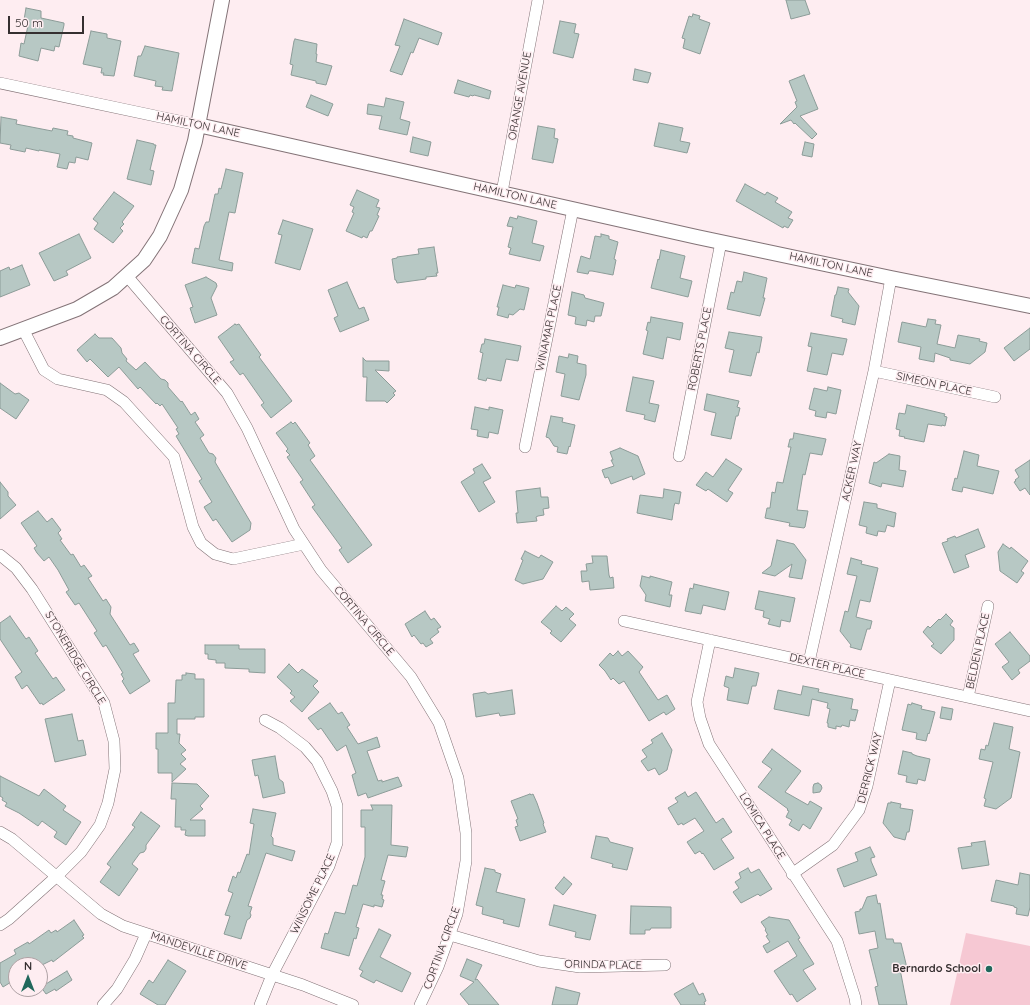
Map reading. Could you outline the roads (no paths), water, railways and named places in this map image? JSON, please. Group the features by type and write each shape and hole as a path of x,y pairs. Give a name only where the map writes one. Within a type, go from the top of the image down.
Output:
{"street":[{"path":"0,338 77,309 113,288 144,260 160,236 181,190 195,141 222,0"},
{"name":"ORANGE AVENUE","path":"502,192 538,0"},
{"name":"HAMILTON LANE","path":"0,83 502,192 721,242 1030,306"},
{"name":"WINAMAR PLACE","path":"525,447 574,209"},
{"name":"ROBERTS PLACE","path":"679,456 721,242"},
{"name":"CORTINA CIRCLE","path":"127,276 227,393 247,428 294,529 321,570 412,677 439,723 458,778 466,833 465,868 457,914 438,967 420,1005"},
{"name":"ACKER WAY","path":"809,662 874,371 891,278"},
{"path":"23,329 44,370 58,379 107,390 124,402 174,457 194,528 201,543 215,554 233,560 304,544"},
{"name":"SIMEON PLACE","path":"874,371 995,397"},
{"name":"STONERIDGE CIRCLE","path":"0,555 16,568 32,589 104,703 114,741 115,763 114,780 108,803 100,824 81,852 57,876 9,919 0,924"},
{"name":"BELDEN PLACE","path":"968,697 988,606"},
{"name":"DEXTER PLACE","path":"624,621 1030,711"},
{"name":"LOMICA PLACE","path":"710,640 698,702 700,718 709,744 836,941 856,1005"},
{"name":"DERRICK WAY","path":"792,874 833,845 860,810 867,786 890,680"},
{"name":"WINSOME PLACE","path":"260,1005 272,975 329,866 336,843 336,806 332,791 317,761 305,747 280,728 265,720"},
{"name":"MANDEVILLE DRIVE","path":"0,832 12,839 101,914 123,926 303,985 353,1005"},
{"path":"102,1005 117,989 135,959 146,934"},
{"name":"ORINDA PLACE","path":"450,935 539,961 580,966 665,965"}],"place":[{"name":"Bernardo School","path":"989,969"}]}
